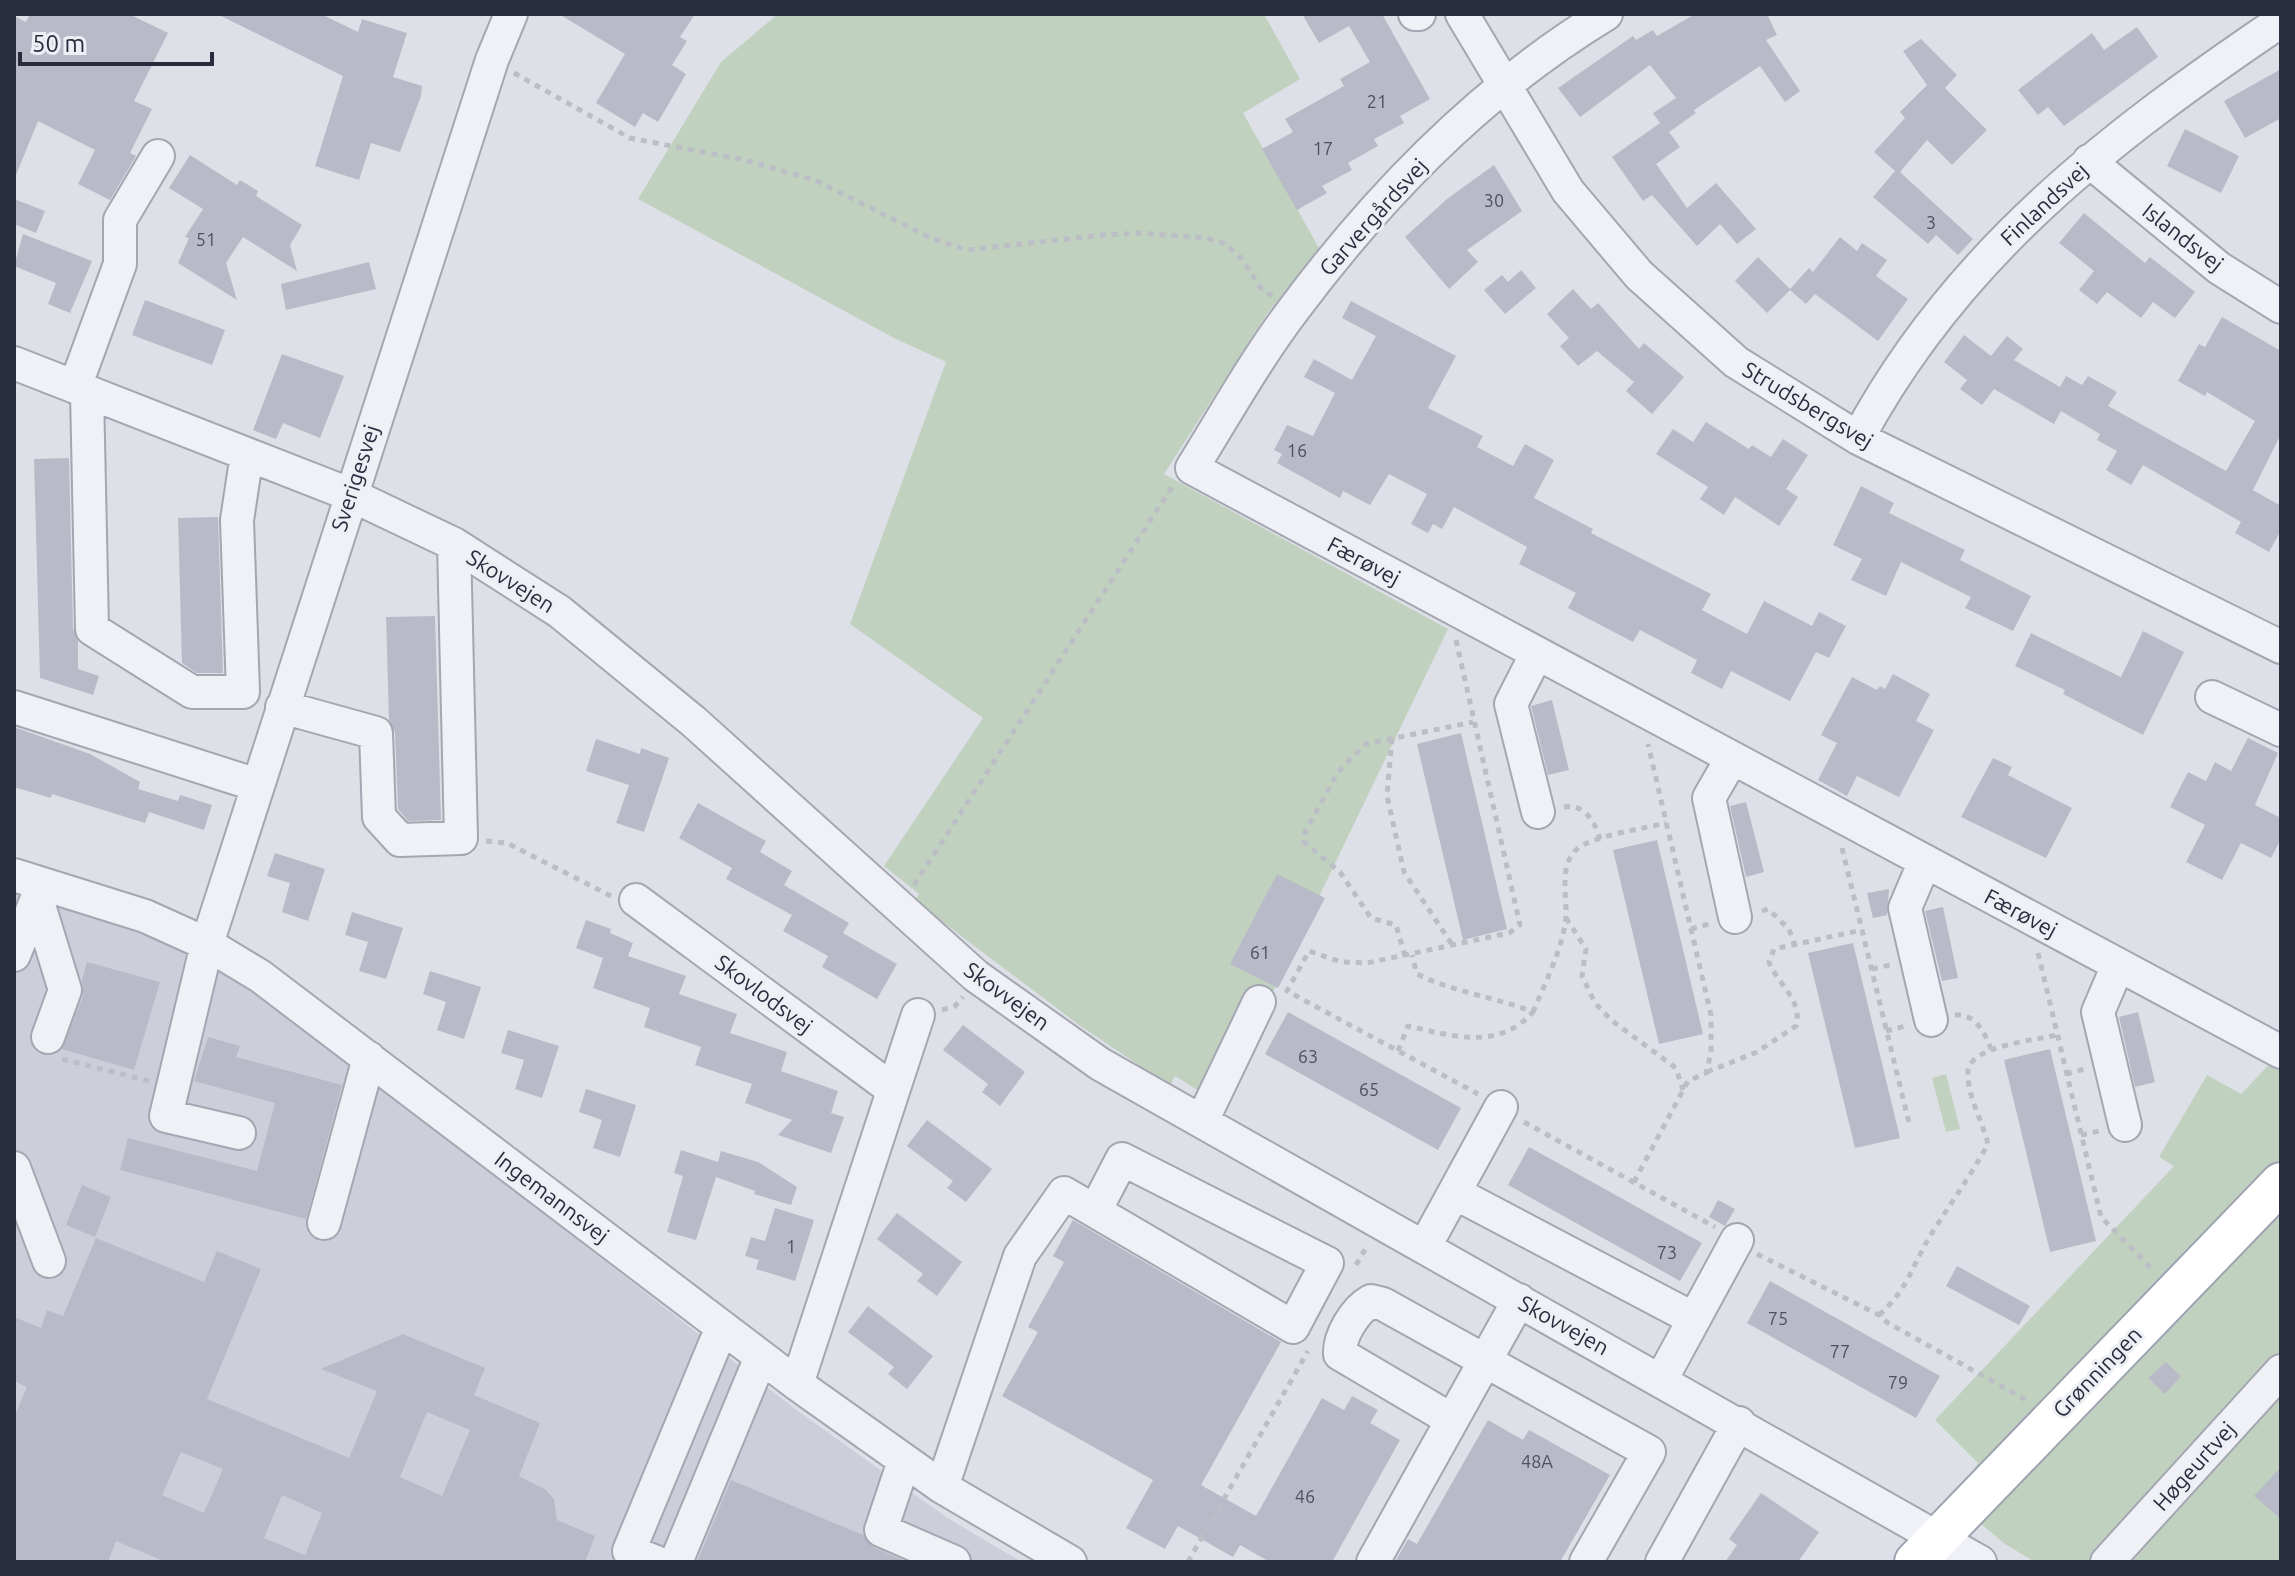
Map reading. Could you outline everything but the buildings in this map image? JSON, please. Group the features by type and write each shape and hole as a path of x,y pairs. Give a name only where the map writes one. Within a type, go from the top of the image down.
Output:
{"main road":[{"name":"Grønningen","path":"1926,1549 2281,1183"}],"street":[{"name":"Strudsbergsvej","path":"1462,14 1568,191 1639,275 1736,362 1858,438 2281,647"},
{"name":"Garvergårdsvej","path":"1192,468 1293,311 1364,222 1434,149 1503,87 1606,14"},
{"name":"Sverigesvej","path":"239,1133 166,1116 207,944 349,494 509,15"},
{"name":"Finlandsvej","path":"1858,438 1884,390 1961,287 2029,213 2158,105 2281,21"},
{"path":"158,156 120,220 120,264 81,389 92,629 192,692 243,692 237,520 247,454"},
{"name":"Islandsvej","path":"2089,161 2219,268 2281,307"},
{"name":"Skovvejen","path":"14,363 349,494 454,544 560,612 693,721 898,909 976,976 1100,1064 1739,1423 1926,1549 1980,1562"},
{"name":"Færøvej","path":"1192,468 2281,1052"},
{"path":"282,707 376,733 379,817 400,840 461,838 454,544"},
{"path":"1537,653 1511,704 1538,812"},
{"path":"2212,697 2281,730"},
{"path":"14,707 257,785"},
{"path":"1732,758 1709,798 1735,917"},
{"path":"1925,861 1905,908 1931,1020"},
{"path":"17,942 31,886"},
{"path":"31,886 65,990 54,1048"},
{"name":"Ingemannsvej","path":"31,886 145,916 207,944 260,976 761,1357 942,1487 1026,1552 1070,1562"},
{"name":"Skovlodsvej","path":"636,900 892,1089"},
{"path":"2118,965 2098,1012 2125,1125"},
{"path":"1202,1121 1259,1002"},
{"path":"797,1384 918,1015"},
{"path":"324,1223 369,1058"},
{"path":"1425,1246 1501,1107"},
{"path":"942,1487 1020,1256 1064,1193 1293,1327 1327,1263 1122,1159 1095,1211"},
{"path":"14,1168 49,1261"},
{"path":"1455,1193 1694,1319"},
{"path":"1661,1380 1737,1240"},
{"path":"1373,1562 1519,1300"},
{"path":"1452,1420 1348,1362 1340,1354 1339,1343 1362,1306 1371,1301 1383,1304 1649,1452 1586,1562"},
{"path":"656,1562 629,1551 722,1327"},
{"path":"676,1562 761,1357"},
{"name":"Høgeurtvej","path":"2107,1562 2281,1371"},
{"path":"1662,1562 1739,1423"},
{"path":"904,1461 881,1530 954,1562"}],"path":[{"path":"492,60 630,138 745,160 817,181 933,239 967,250 1141,233 1206,238 1226,244 1242,259 1260,287 1293,311"},
{"path":"898,909 1175,483 1192,468"},
{"path":"1451,607 1473,722 1520,920 1517,930 1408,956 1350,963 1309,951 1287,991 1501,1107 1789,1272 1795,1271 1879,1315 1888,1323 2054,1416"},
{"path":"1658,718 1646,736 1711,1015 1711,1053 1706,1073"},
{"path":"1473,722 1366,744 1338,772 1312,817 1304,842 1340,872 1371,918 1396,925 1417,974 1433,982 1494,997 1533,1012"},
{"path":"1392,738 1387,796 1404,872 1453,946"},
{"path":"1538,812 1577,807 1592,819 1600,839"},
{"path":"1852,822 1841,841 1910,1127"},
{"path":"1398,1051 1408,1026 1485,1039 1515,1030 1533,1012 1566,917 1569,860 1576,850 1600,839 1666,823"},
{"path":"461,838 507,843 624,903 636,900"},
{"path":"1735,917 1768,909 1789,929 1794,944"},
{"path":"1566,917 1586,949 1582,976 1595,1003 1611,1020 1676,1068 1683,1091"},
{"path":"2047,927 2037,947 2101,1217 2175,1292"},
{"path":"1634,1182 1688,1081 1757,1052 1796,1026 1799,1014 1794,1000 1769,962 1774,949 1862,930"},
{"path":"918,1015 925,1007 945,1011 955,1006 976,976"},
{"path":"1879,1315 1898,1298 1931,1235 1964,1188 1988,1144 1968,1080 1968,1068 1975,1057 1991,1049 2057,1035"},
{"path":"54,1048 173,1087"},
{"path":"1350,1276 1381,1222"},
{"path":"1188,1562 1311,1344"}],"shaded area":[{"path":"14,894 129,926 212,966 299,1023 795,1409 949,1519 1022,1562 14,1562"}],"green space":[{"path":"778,14 1264,14 1300,79 1243,113 1319,248 1267,314 1164,474 1448,629 1219,1104 1175,1076 1170,1086 1079,1025 915,901 919,894 884,866 983,718 850,624 946,362 896,339 638,199 721,62"},
{"path":"2281,1052 2281,1562 2035,1562 2005,1544 1953,1501 1978,1463 1935,1420 2174,1166 2159,1157 2207,1075 2241,1094"},
{"path":"1946,1074 1960,1129 1946,1132 1932,1078"}]}
